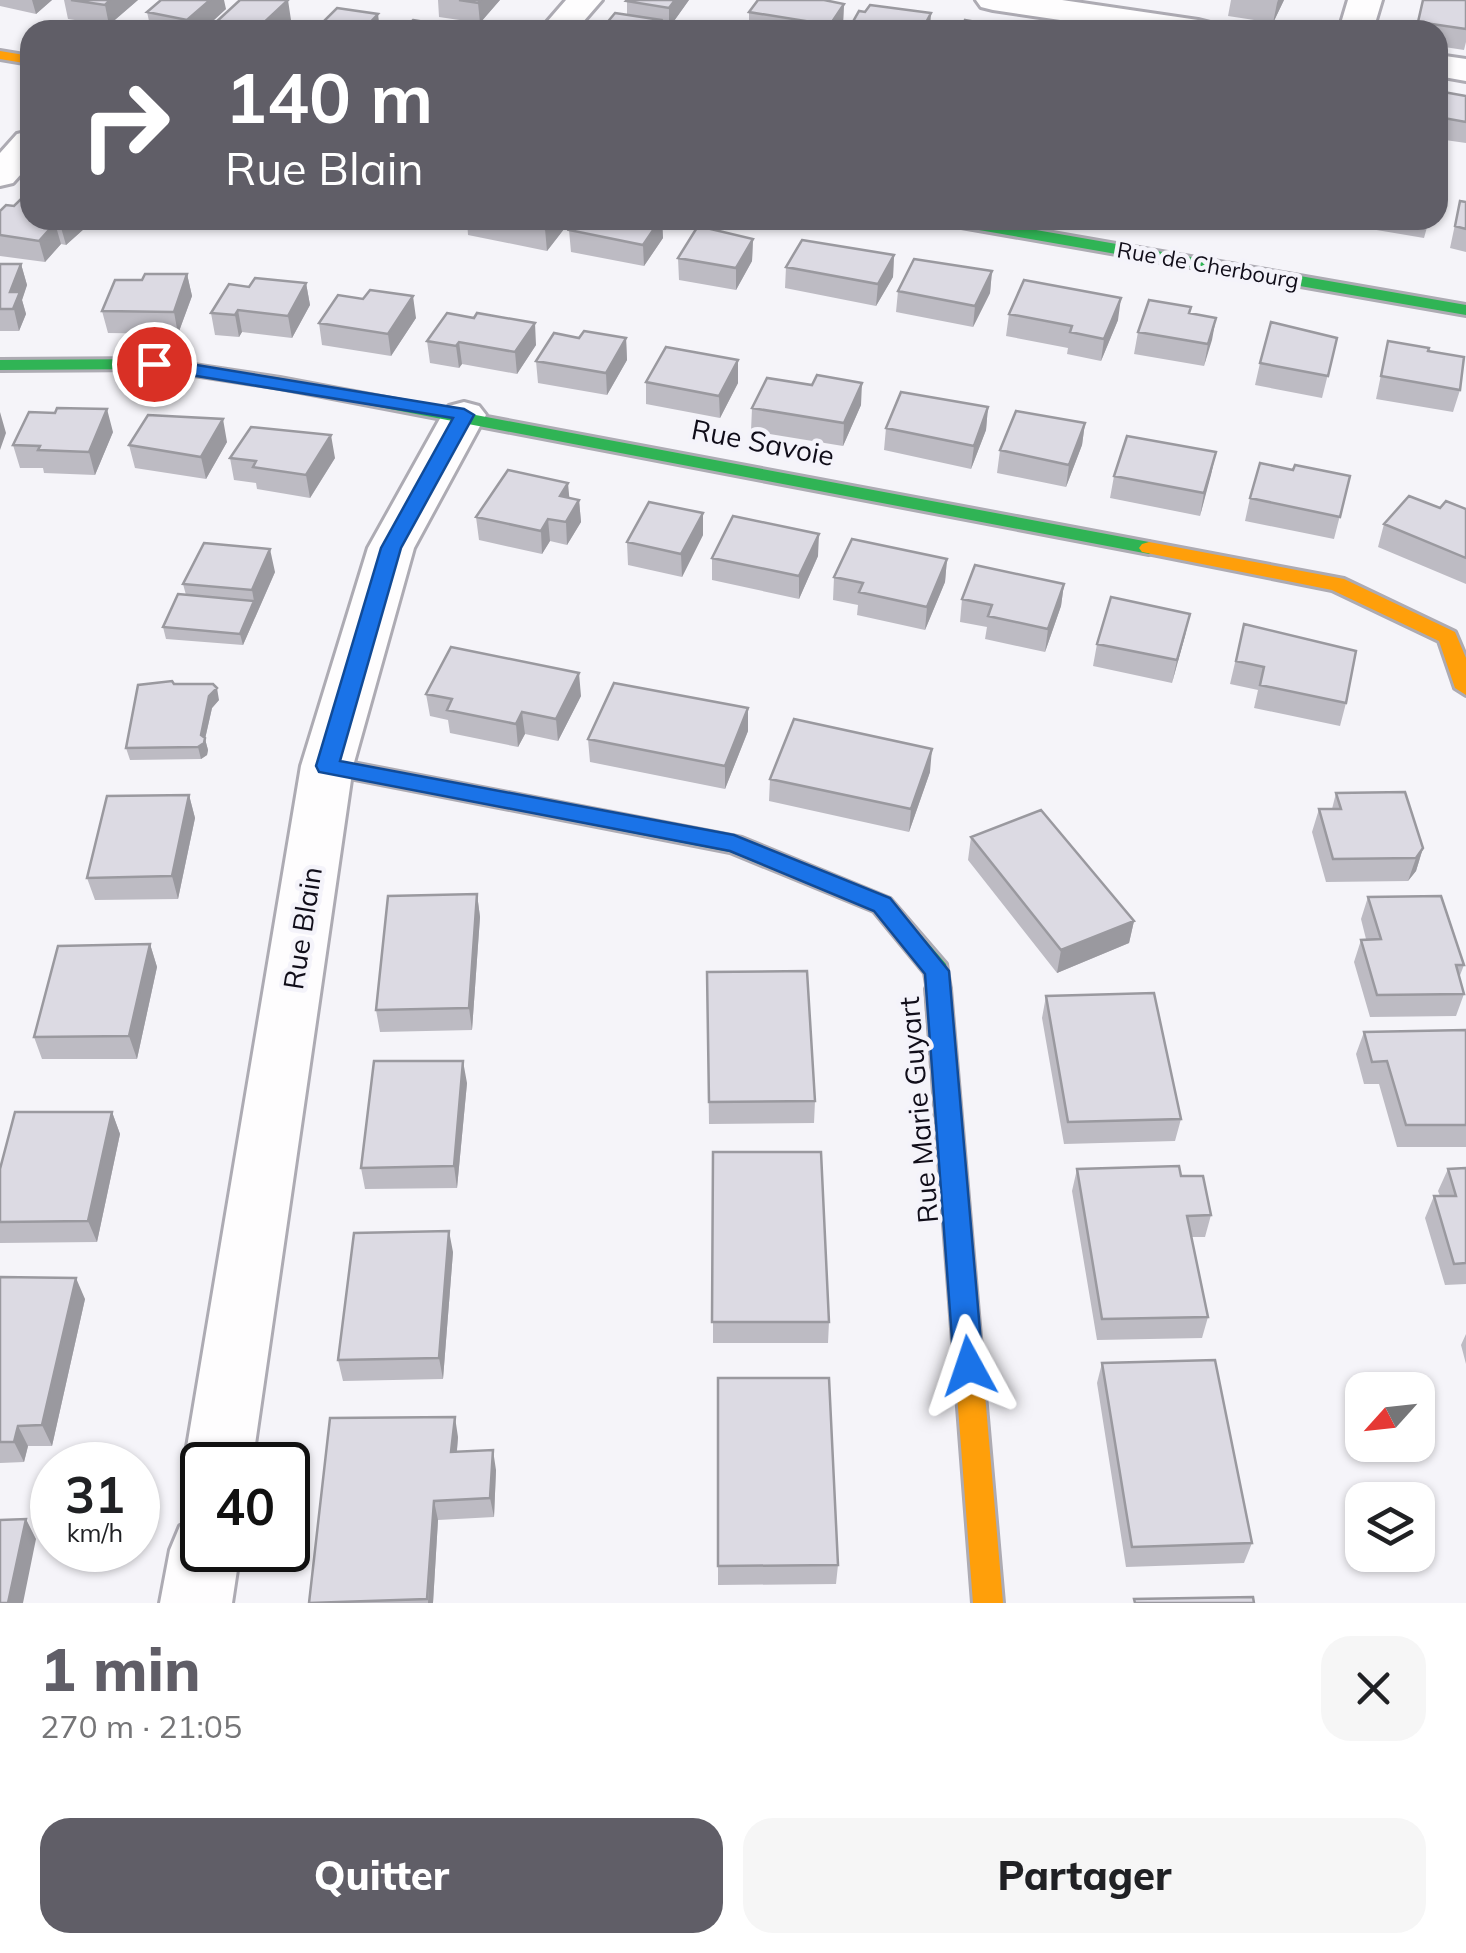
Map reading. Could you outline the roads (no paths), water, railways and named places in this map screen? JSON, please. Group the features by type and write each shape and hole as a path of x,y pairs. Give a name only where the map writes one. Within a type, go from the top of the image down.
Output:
{"street":[{"path":"566,20 585,0"},
{"path":"993,0 1130,20"},
{"path":"0,174 20,153"},
{"name":"Rue de Cherbourg","path":"1007,230 1466,310"},
{"name":"Rue Savoie","path":"0,365 154,364 464,415 1337,584 1448,637 1466,688"},
{"name":"Rue Blain","path":"222,1442 327,766 391,548 464,415"},
{"name":"Rue Marie Guyart","path":"327,766 734,844 882,905 937,971 988,1603"},
{"path":"196,1603 201,1572"}]}
